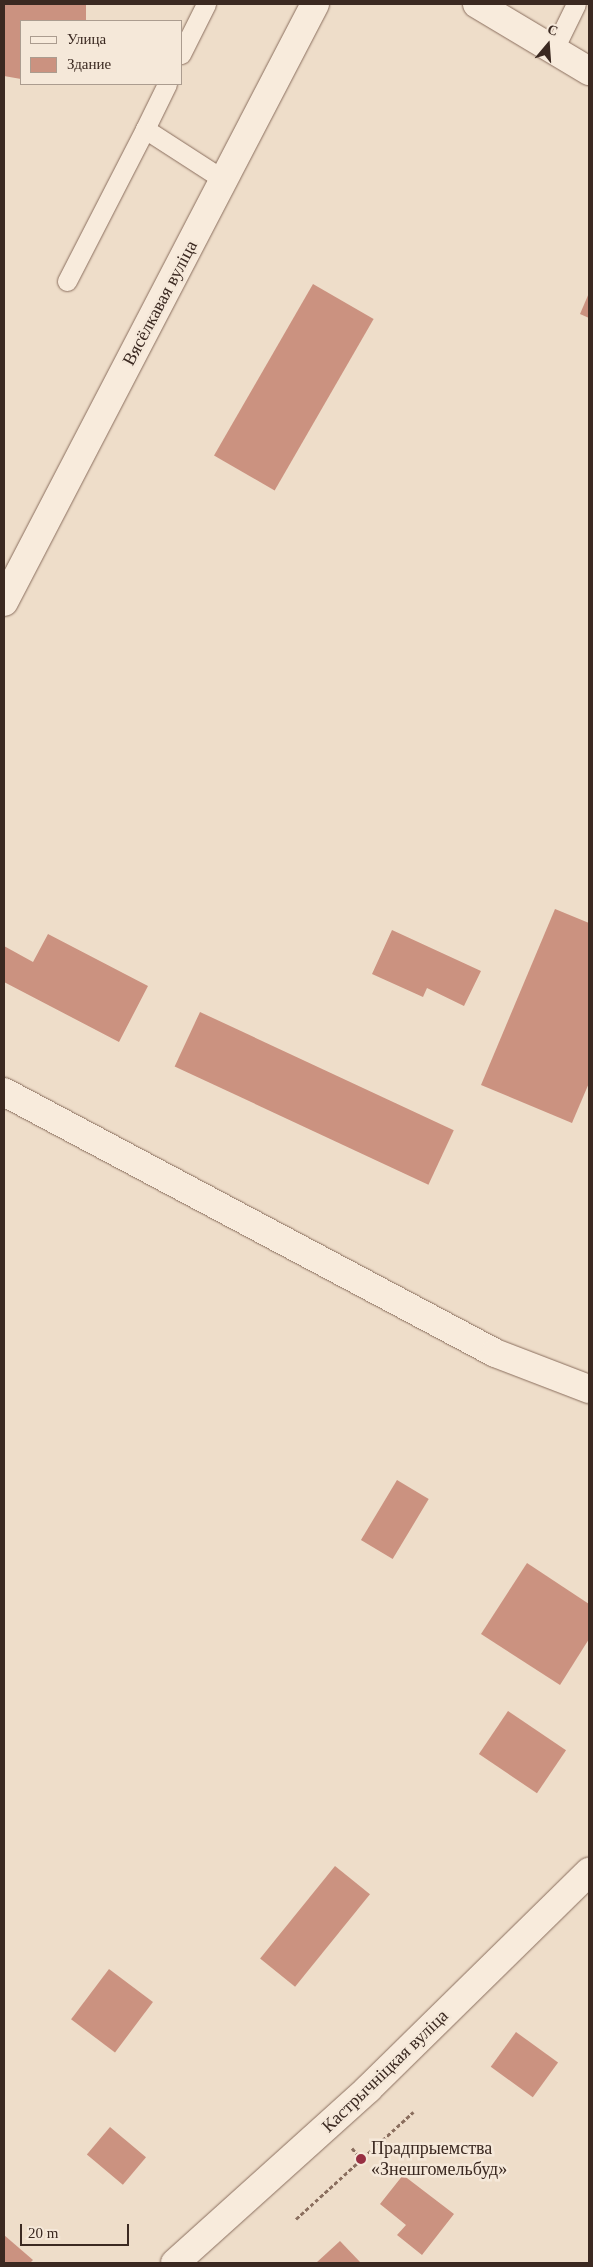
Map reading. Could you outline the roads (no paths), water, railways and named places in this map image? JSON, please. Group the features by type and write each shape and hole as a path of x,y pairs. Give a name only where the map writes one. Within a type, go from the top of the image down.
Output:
{"street":[{"name":"Вясёлкавая вуліца","path":"4,602 315,4"},
{"path":"477,4 589,71"},
{"path":"4,1092 494,1354 589,1389"},
{"name":"Кастрычніцкая вуліца","path":"175,2263 368,2089 589,1872"}],"lane":[{"path":"182,52 206,4"},
{"path":"553,51 576,4"},
{"path":"67,281 166,85"},
{"path":"145,128 224,180"}],"place":[{"name":"Прадпрыемства «Знешгомельбуд»","path":"361,2159"}]}
